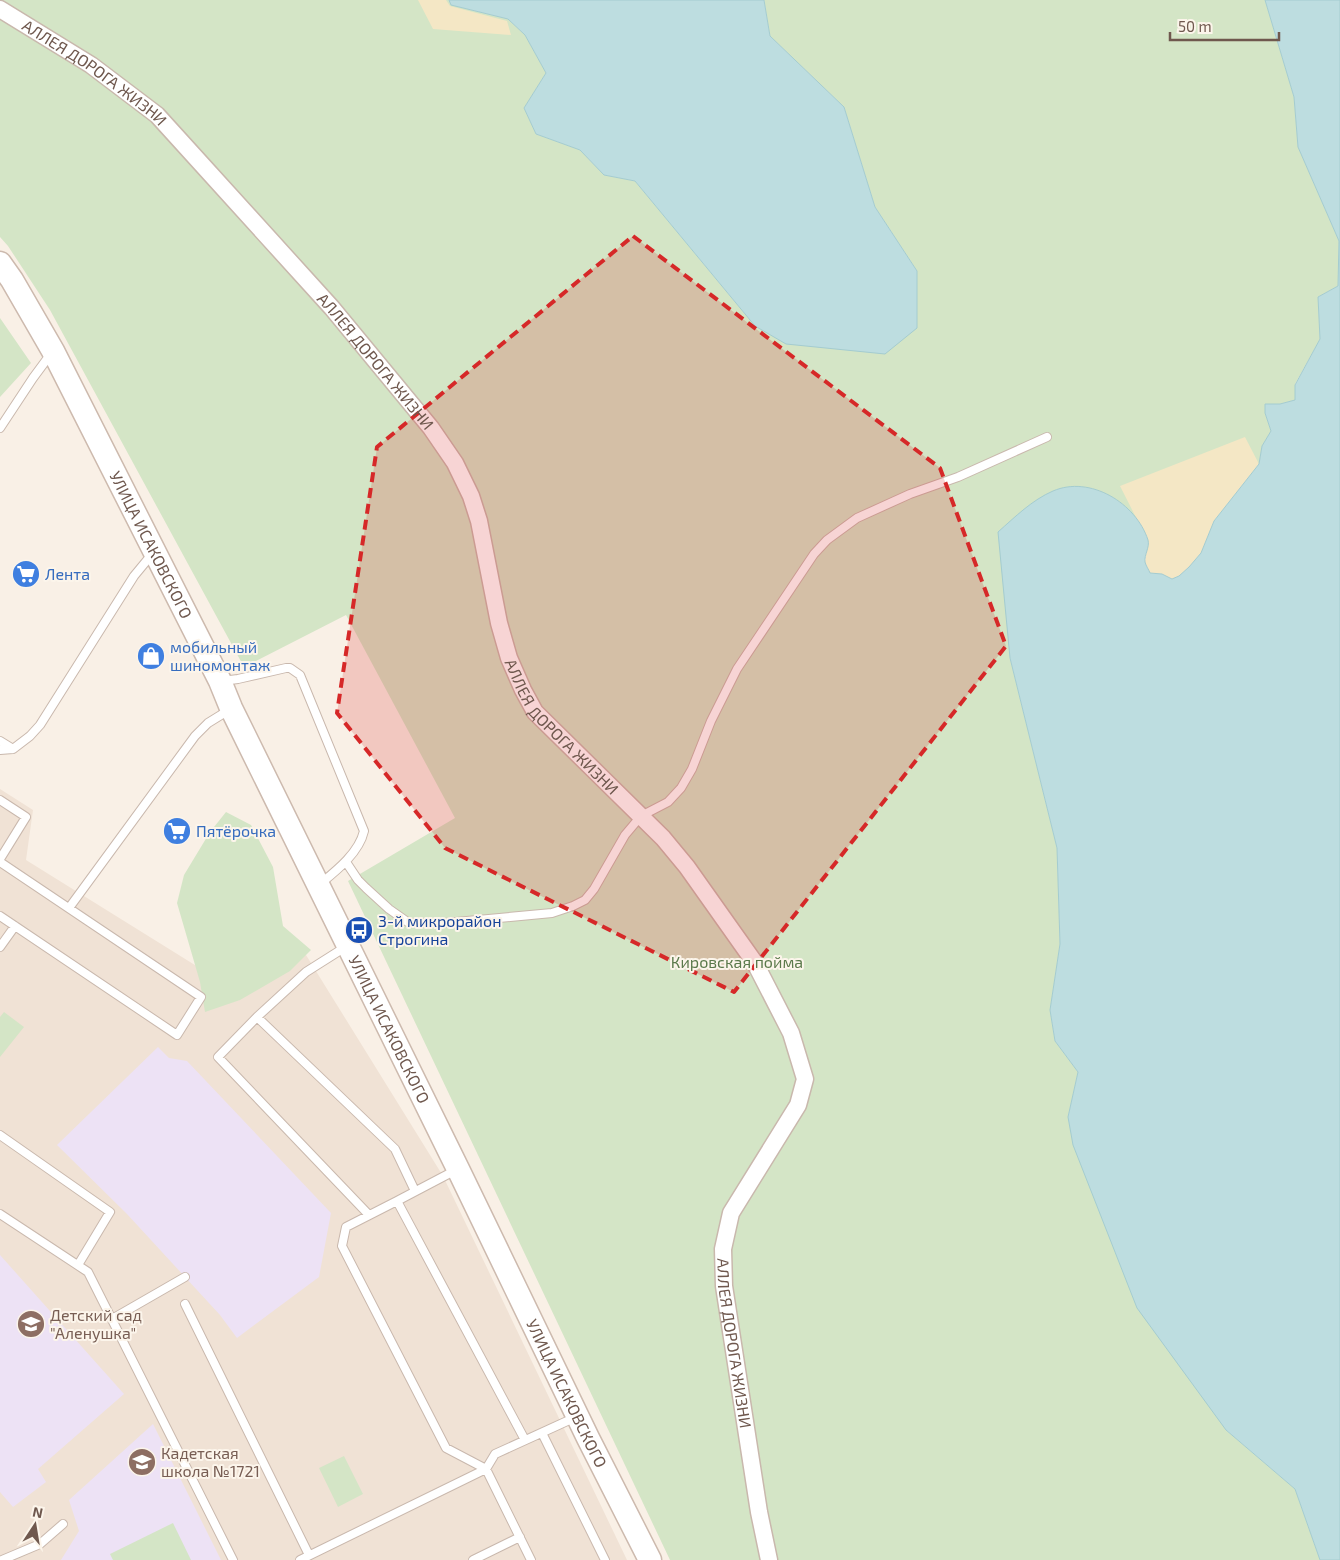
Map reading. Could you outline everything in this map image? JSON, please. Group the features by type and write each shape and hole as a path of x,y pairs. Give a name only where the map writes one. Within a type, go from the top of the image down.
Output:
{"street":[{"name":"АЛЛЕЯ ДОРОГА ЖИЗНИ","path":"0,8 92,65 157,115 332,308 430,428 454,463 471,496 480,521 499,622 509,658 535,712 663,838 687,868 755,963 791,1033 805,1079 798,1105 731,1213 723,1249 724,1286 759,1512 769,1560"},
{"name":"УЛИЦА ИСАКОВСКОГО","path":"0,263 20,293 53,351 220,681 231,708 319,885 347,946 650,1560"}],"lane":[{"path":"0,428 32,378 53,351"},
{"path":"346,862 362,884 389,909 408,923 445,923 552,913 585,900 594,888 624,835 641,816 668,802 681,788 692,769 711,721 736,669 814,554 827,540 857,518 910,494 966,474 1047,436"},
{"path":"0,750 13,749 30,736 40,725 134,576 154,552"},
{"path":"220,681 238,679 286,668 290,668 300,675 364,831 363,837 346,862 319,885"},
{"path":"70,908 195,736 208,723 231,708"},
{"path":"0,741 13,749"},
{"path":"0,800 26,817 0,860 201,997 176,1035 0,916"},
{"path":"0,947 15,926"},
{"path":"347,946 306,972 257,1017 218,1057 369,1215"},
{"path":"257,1017 395,1149 415,1191"},
{"path":"0,1135 110,1212 78,1265"},
{"path":"458,1169 346,1227 342,1246 446,1448 486,1469 531,1560"},
{"path":"397,1201 525,1440"},
{"path":"0,1214 88,1272 233,1560"},
{"path":"112,1319 185,1277"},
{"path":"185,1304 309,1555"},
{"path":"300,1560 486,1469 495,1454 578,1416"},
{"path":"542,1433 605,1560"},
{"path":"2,1560 40,1544 63,1524"},
{"path":"473,1560 520,1537"}],"highlighted area":[{"path":"633,236 940,468 1006,646 734,992 445,848 337,713 377,447"}],"shaded area":[{"path":"0,789 33,810 26,860 219,980 306,955 443,1176 627,1560 0,1560"},
{"path":"158,1047 169,1058 187,1061 331,1213 319,1277 237,1338 220,1315 127,1214 57,1145"},
{"name":"Детский сад \"Аленушка\"","path":"0,1255 124,1394 38,1469 46,1482 13,1507 0,1492"},
{"name":"Кадетская школа №1721","path":"153,1424 221,1560 61,1560 79,1531 69,1500"}],"green space":[{"name":"Кировская пойма","path":"0,0 449,0 452,5 508,19 525,35 546,73 524,108 536,134 580,150 604,175 635,181 755,326 917,271 875,207 844,107 770,36 764,0 1265,0 1294,97 1298,147 1339,241 1338,286 1318,297 1320,339 1295,384 1295,400 1280,404 1265,404 1265,413 1271,431 1262,446 1259,464 1010,658 1057,848 1060,944 1050,1010 1055,1041 1078,1072 1068,1117 1226,1430 1295,1489 1320,1560 670,1560 348,881 455,818 346,615 244,667 50,310 8,246 0,237"},
{"path":"0,318 31,363 0,397"},
{"path":"226,812 251,825 273,867 283,926 311,950 290,971 240,1000 205,1012 200,982 177,903 184,875 210,832"},
{"path":"4,1012 24,1027 0,1057 0,1017"},
{"path":"344,1456 363,1494 338,1507 319,1468"},
{"path":"173,1523 191,1560 113,1560 110,1554"}],"sand":[{"path":"418,0 446,0 450,6 507,21 511,35 433,29"},
{"path":"1245,437 1259,464 1214,521 1201,553 1179,576 1172,579 1162,574 1150,573 1145,562 1148,541 1120,486"}],"water":[{"path":"449,0 764,0 770,36 844,107 875,207 917,271 917,328 885,354 786,344 755,326 635,181 604,175 580,150 536,134 524,108 546,73 525,35 508,19 451,5"},
{"path":"1265,0 1340,0 1340,1560 1320,1560 1295,1489 1226,1430 1137,1308 1073,1145 1068,1117 1078,1072 1055,1041 1050,1010 1060,944 1057,848 1010,658 998,532 1031,504 1053,491 1067,487 1082,487 1096,490 1122,504 1133,514 1142,527 1148,540 1145,562 1150,573 1162,574 1172,579 1179,576 1201,553 1214,521 1259,464 1262,446 1271,431 1265,413 1265,404 1280,404 1295,400 1295,385 1320,339 1318,297 1338,286 1339,241 1298,147 1294,97"}],"place":[{"name":"Лента","path":"26,574"},
{"name":"мобильный шиномонтаж","path":"151,656"},
{"name":"Пятёрочка","path":"177,831"},
{"name":"3-й микрорайон Строгина","path":"359,930"},
{"name":"Детский сад \"Аленушка\"","path":"31,1324"},
{"name":"Кадетская школа №1721","path":"142,1462"}]}
